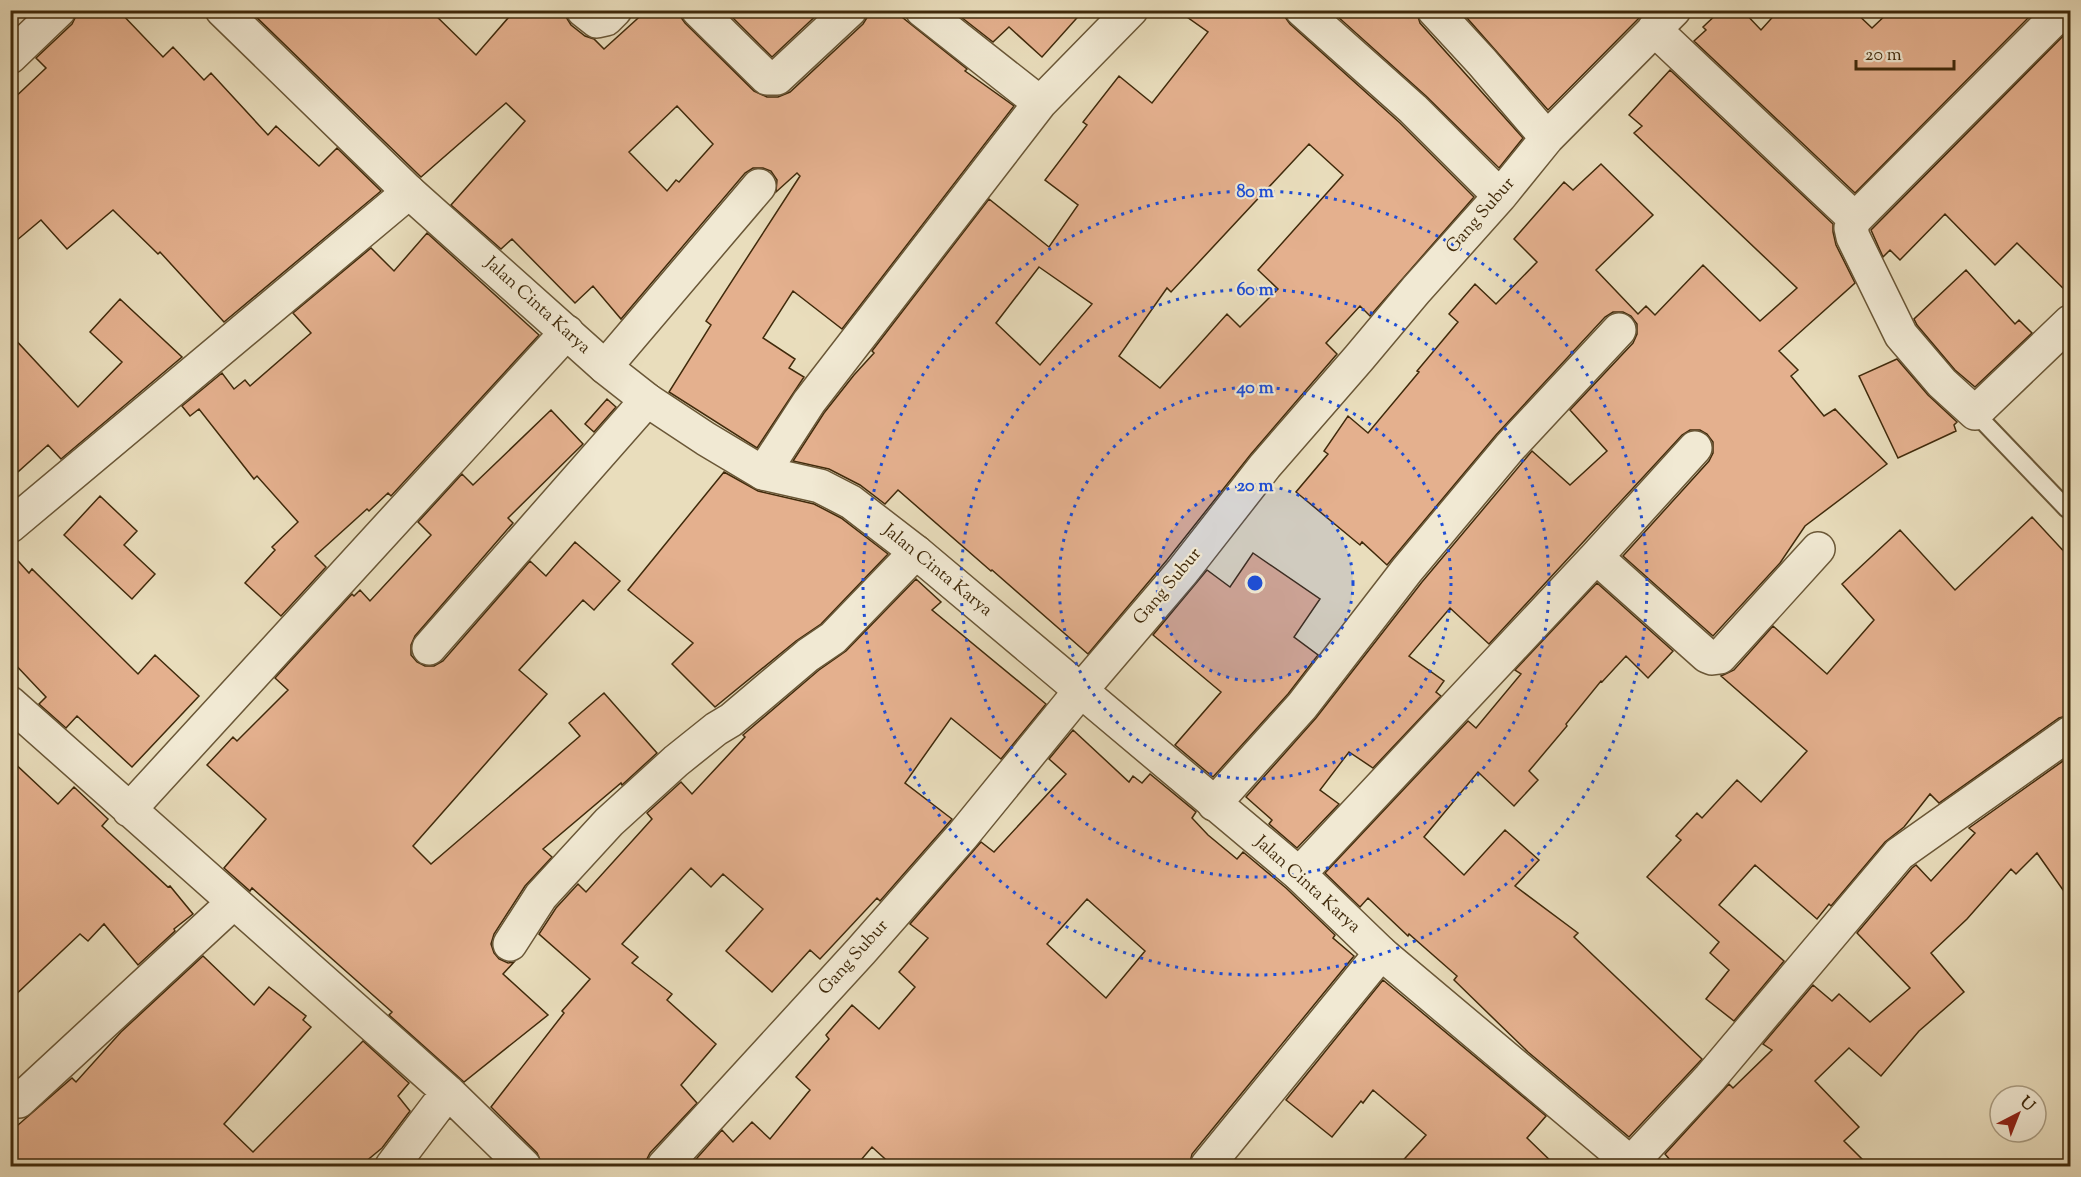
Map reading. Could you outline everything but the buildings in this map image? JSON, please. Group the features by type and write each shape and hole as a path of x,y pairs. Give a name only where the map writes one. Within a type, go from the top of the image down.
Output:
{"street":[{"path":"10,57 59,10"},
{"name":"Jalan Cinta Karya","path":"222,10 409,192 605,367 647,400 763,473 820,486 851,502 916,552 1082,689 1214,804 1299,874 1381,953 1633,1165"},
{"path":"583,10 597,21 606,19 615,10"},
{"path":"698,10 767,78 777,78 850,10"},
{"path":"763,473 808,402 1040,103 1131,10"},
{"path":"1302,10 1413,109 1500,196"},
{"path":"1434,10 1546,138"},
{"path":"2063,10 1855,219 1851,228 1853,237 1901,335 1942,383 1975,413 2070,322"},
{"path":"924,11 1040,103"},
{"path":"1664,20 1855,219"},
{"name":"Gang Subur","path":"664,1167 861,951 963,835 1082,689 1182,572 1265,466 1500,196 1546,138 1664,20"},
{"path":"605,367 759,186"},
{"path":"10,526 409,192"},
{"path":"1214,804 1302,706 1407,570 1510,447 1619,330"},
{"path":"129,810 567,332"},
{"path":"429,648 647,400"},
{"path":"1299,874 1695,448"},
{"path":"1596,557 1707,656 1716,658 1720,657 1818,549"},
{"path":"510,944 541,896 609,822 676,761 739,714 808,655 833,638 916,552"},
{"path":"10,703 448,1092 524,1167"},
{"path":"1633,1165 1710,1078 1899,854 2070,733"},
{"path":"19,1101 234,902"},
{"path":"1207,1167 1381,953"},
{"path":"392,1167 448,1092"}],"lane":[{"path":"1975,413 2067,509"}]}
